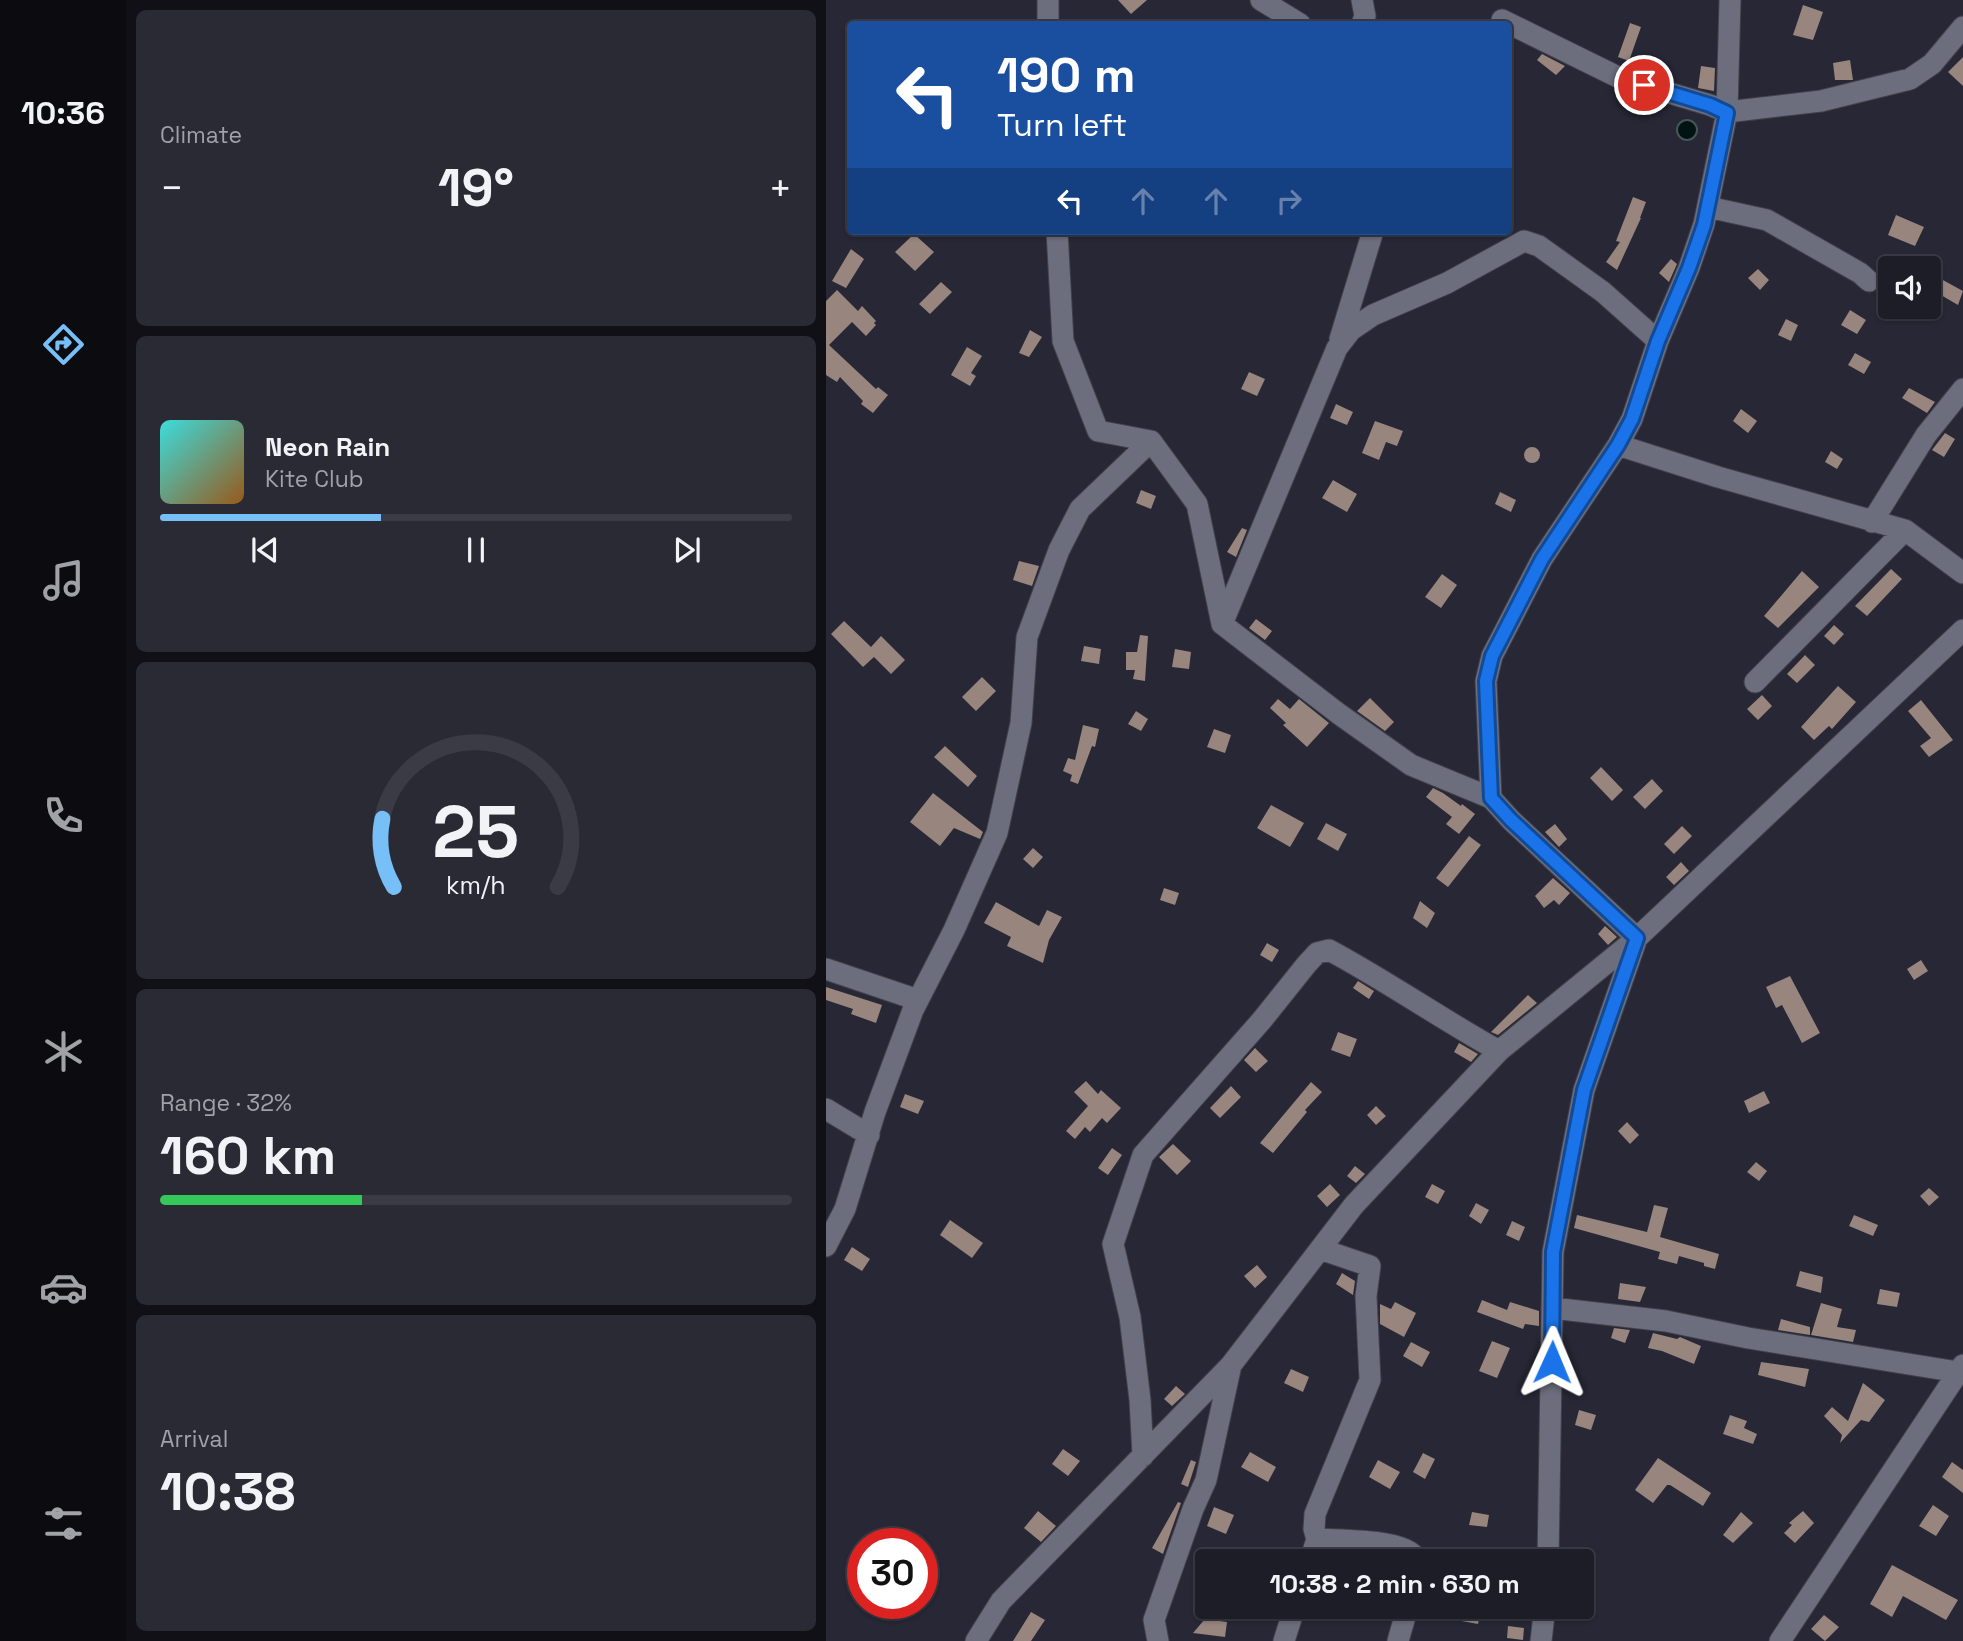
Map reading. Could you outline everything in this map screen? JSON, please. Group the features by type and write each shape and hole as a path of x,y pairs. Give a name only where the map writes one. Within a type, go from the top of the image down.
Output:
{"street":[{"path":"1048,0 1048,21"},
{"path":"1362,0 1365,16 1363,21"},
{"path":"1491,798 1486,681 1492,656 1542,559 1618,445 1632,419 1658,341 1689,268 1708,207 1727,113 1730,0"},
{"path":"1265,8 1293,21"},
{"path":"1501,15 1622,79 1710,105 1727,113 1821,101 1910,79 1931,64 1963,27"},
{"path":"1708,207 1767,220 1860,273 1868,281"},
{"path":"1057,235 1063,341 1098,431 1151,441 1197,504 1222,624 1339,714 1411,765 1491,798 1637,938"},
{"path":"1222,624 1335,354 1372,235"},
{"path":"1335,354 1351,330 1373,315 1447,283 1524,241 1539,246 1603,292 1658,341"},
{"path":"1872,522 1926,435 1963,388"},
{"path":"826,1246 845,1209 880,1099 918,1000 954,930 997,833 1021,723 1027,637 1059,550 1080,509 1151,441"},
{"path":"1618,445 1905,530 1963,573"},
{"path":"1755,682 1905,530"},
{"path":"975,1641 1001,1601 1231,1366 1354,1205 1499,1051 1637,938 1963,630"},
{"path":"1548,1549 1553,1252 1584,1090 1637,938"},
{"path":"1143,1456 1140,1400 1130,1317 1112,1244 1143,1155 1262,1020 1306,965 1317,953 1329,950 1374,974 1455,1027 1499,1051"},
{"path":"826,969 918,1000"},
{"path":"826,1109 869,1135"},
{"path":"1314,1549 1317,1539 1314,1529 1315,1514 1370,1380 1366,1296 1370,1266 1320,1249"},
{"path":"1552,1308 1666,1321 1748,1338 1961,1369 1780,1641"},
{"path":"1158,1641 1154,1620 1193,1508 1206,1480 1231,1366"},
{"path":"1317,1539 1383,1544 1408,1549"},
{"path":"1284,1641 1291,1619"},
{"path":"1398,1641 1404,1619"},
{"path":"1541,1641 1544,1619"}],"shaded area":[{"path":"1683,120 1691,120 1697,130 1691,140 1683,140 1677,134 1677,126"}],"building":[{"path":"1118,0 1147,0 1131,14"},
{"path":"1803,5 1823,12 1813,40 1793,35"},
{"path":"1630,23 1641,27 1629,61 1618,57"},
{"path":"1542,54 1565,66 1556,75 1537,60"},
{"path":"1963,57 1963,86 1948,72"},
{"path":"1850,60 1853,80 1835,80 1833,63"},
{"path":"1701,66 1715,68 1714,91 1698,88"},
{"path":"1633,197 1646,202 1617,270 1606,262 1620,242 1616,241"},
{"path":"1896,215 1924,227 1915,246 1888,235"},
{"path":"915,235 934,252 915,271 895,252"},
{"path":"851,249 864,259 846,288 832,281"},
{"path":"1671,259 1677,264 1669,282 1659,273"},
{"path":"1758,269 1769,280 1760,290 1748,278"},
{"path":"1941,279 1963,291 1958,305 1941,295"},
{"path":"941,282 952,292 930,314 919,304"},
{"path":"837,290 858,311 862,306 876,321 876,325 866,336 852,322 829,345 876,389 878,387 888,395 873,413 861,404 863,401 840,377 837,382 826,375 826,301"},
{"path":"1850,310 1866,320 1857,334 1841,325"},
{"path":"1786,319 1798,325 1791,341 1778,335"},
{"path":"1030,330 1042,337 1029,357 1019,353"},
{"path":"967,347 982,356 971,373 976,376 970,386 951,375"},
{"path":"1855,353 1871,362 1864,374 1848,365"},
{"path":"1249,372 1265,379 1257,396 1241,389"},
{"path":"1909,388 1935,402 1927,413 1902,398"},
{"path":"1336,404 1353,412 1347,425 1330,418"},
{"path":"1741,409 1757,421 1748,433 1733,421"},
{"path":"1375,421 1403,431 1397,446 1386,442 1379,460 1362,453"},
{"path":"1945,433 1955,439 1944,457 1932,450"},
{"path":"1532,447 1538,449 1538,461 1532,463 1526,461 1524,455 1526,449"},
{"path":"1831,451 1843,459 1837,469 1825,462"},
{"path":"1333,480 1357,494 1347,512 1322,498"},
{"path":"1141,490 1156,496 1151,509 1136,503"},
{"path":"1500,492 1516,500 1511,512 1495,504"},
{"path":"1242,528 1247,530 1236,557 1227,552"},
{"path":"1019,561 1039,566 1032,586 1013,580"},
{"path":"1891,569 1902,579 1867,616 1855,606"},
{"path":"1802,571 1819,587 1778,628 1764,616"},
{"path":"1442,574 1457,585 1441,608 1425,597"},
{"path":"1256,619 1272,631 1265,640 1249,628"},
{"path":"844,621 871,647 881,636 905,660 891,674 874,657 863,667 831,634"},
{"path":"1834,625 1844,634 1834,645 1824,636"},
{"path":"1140,635 1148,636 1145,681 1133,679 1135,670 1126,670 1126,652 1137,652"},
{"path":"1084,646 1101,649 1099,664 1081,661"},
{"path":"1175,649 1191,652 1189,669 1172,667"},
{"path":"1805,655 1815,665 1797,683 1787,674"},
{"path":"982,677 996,691 976,711 962,697"},
{"path":"1838,686 1856,702 1832,729 1829,726 1814,740 1801,727"},
{"path":"1762,695 1772,706 1758,720 1747,709"},
{"path":"1370,698 1394,722 1385,731 1357,711"},
{"path":"1278,699 1290,709 1299,699 1329,723 1307,747 1283,725 1286,723 1270,708"},
{"path":"1921,700 1953,740 1929,757 1920,746 1931,738 1908,711"},
{"path":"1136,711 1148,719 1141,731 1128,724"},
{"path":"1083,725 1099,729 1095,747 1092,746 1078,784 1070,781 1072,775 1063,771 1068,758 1075,760"},
{"path":"1214,729 1231,735 1225,753 1207,747"},
{"path":"945,746 977,776 968,787 934,757"},
{"path":"1601,767 1623,790 1612,801 1590,778"},
{"path":"1652,779 1663,791 1645,809 1633,797"},
{"path":"1433,788 1475,814 1459,834 1446,824 1452,817 1426,797"},
{"path":"933,793 983,832 980,839 954,828 940,846 910,822"},
{"path":"1271,805 1304,823 1290,847 1257,828"},
{"path":"1326,823 1347,834 1338,851 1317,839"},
{"path":"1555,824 1567,839 1559,847 1545,832"},
{"path":"1682,826 1692,836 1674,854 1664,844"},
{"path":"1469,836 1481,845 1448,887 1436,878"},
{"path":"1033,848 1043,857 1033,868 1023,859"},
{"path":"1681,862 1689,871 1674,885 1666,877"},
{"path":"1553,878 1570,893 1559,905 1554,900 1544,908 1535,896"},
{"path":"1164,888 1179,893 1175,905 1160,900"},
{"path":"1420,901 1435,913 1427,928 1413,918"},
{"path":"996,902 1039,926 1047,910 1062,917 1049,940 1043,963 1007,946 1011,937 984,923"},
{"path":"1605,926 1617,937 1608,945 1598,934"},
{"path":"1267,943 1279,950 1272,962 1260,955"},
{"path":"1921,960 1928,971 1914,980 1907,969"},
{"path":"1790,976 1820,1033 1802,1043 1782,1005 1776,1008 1766,987"},
{"path":"1358,981 1374,991 1369,999 1353,988"},
{"path":"826,987 882,1005 876,1023 851,1014 853,1009 826,1000"},
{"path":"1528,995 1537,1003 1498,1035 1491,1032"},
{"path":"1338,1032 1357,1039 1350,1057 1331,1050"},
{"path":"1459,1043 1478,1054 1471,1062 1454,1052"},
{"path":"1255,1048 1268,1061 1256,1072 1244,1060"},
{"path":"1086,1081 1098,1094 1101,1090 1121,1108 1107,1123 1102,1118 1090,1132 1085,1127 1075,1139 1066,1131 1088,1106 1074,1092"},
{"path":"1311,1082 1322,1092 1273,1153 1260,1143"},
{"path":"1231,1086 1241,1097 1220,1118 1210,1108"},
{"path":"1764,1091 1770,1103 1749,1113 1744,1101"},
{"path":"905,1094 924,1101 918,1114 900,1107"},
{"path":"1376,1106 1386,1116 1376,1125 1367,1115"},
{"path":"1627,1122 1639,1135 1630,1144 1618,1131"},
{"path":"1173,1144 1191,1161 1177,1175 1159,1157"},
{"path":"1112,1148 1122,1155 1108,1175 1098,1168"},
{"path":"1756,1162 1767,1171 1759,1181 1747,1172"},
{"path":"1355,1166 1365,1174 1356,1183 1347,1176"},
{"path":"1330,1184 1340,1195 1327,1207 1317,1196"},
{"path":"1432,1184 1445,1191 1438,1204 1425,1197"},
{"path":"1929,1188 1939,1197 1929,1206 1920,1196"},
{"path":"1476,1203 1489,1210 1481,1224 1469,1216"},
{"path":"1654,1205 1668,1208 1660,1237 1719,1254 1715,1269 1679,1256 1677,1264 1658,1259 1660,1252 1574,1228 1577,1215 1647,1232"},
{"path":"1854,1215 1878,1225 1873,1236 1849,1226"},
{"path":"950,1220 983,1243 972,1258 940,1235"},
{"path":"1512,1221 1525,1227 1519,1241 1506,1235"},
{"path":"852,1247 870,1259 862,1271 844,1260"},
{"path":"1257,1265 1267,1277 1255,1288 1244,1276"},
{"path":"1800,1271 1823,1277 1821,1293 1796,1286"},
{"path":"1342,1273 1355,1281 1353,1295 1336,1284"},
{"path":"1620,1283 1646,1287 1640,1302 1618,1299"},
{"path":"1880,1289 1900,1293 1897,1307 1877,1304"},
{"path":"1482,1300 1507,1310 1510,1302 1539,1311 1539,1326 1525,1324 1523,1329 1477,1312"},
{"path":"1395,1302 1416,1313 1404,1337 1380,1324 1380,1304 1391,1309"},
{"path":"1821,1303 1842,1309 1837,1327 1856,1330 1853,1342 1811,1335"},
{"path":"1781,1319 1810,1327 1810,1335 1778,1330"},
{"path":"1614,1328 1630,1330 1625,1343 1611,1338"},
{"path":"1653,1333 1677,1339 1680,1337 1701,1346 1694,1364 1648,1348"},
{"path":"1492,1341 1510,1348 1497,1378 1479,1371"},
{"path":"1411,1342 1430,1352 1422,1367 1403,1356"},
{"path":"1761,1362 1809,1369 1805,1387 1758,1375"},
{"path":"1291,1369 1309,1377 1303,1392 1284,1383"},
{"path":"1863,1383 1885,1400 1869,1422 1861,1420 1840,1443 1842,1435 1824,1416 1832,1407 1848,1421"},
{"path":"1176,1386 1185,1394 1172,1406 1164,1399"},
{"path":"1579,1410 1596,1415 1591,1430 1575,1425"},
{"path":"1730,1415 1747,1421 1744,1428 1757,1434 1753,1444 1723,1434"},
{"path":"1063,1449 1080,1461 1068,1476 1052,1464"},
{"path":"1250,1452 1276,1467 1268,1482 1241,1467"},
{"path":"1423,1453 1435,1459 1425,1479 1413,1472"},
{"path":"1658,1458 1711,1493 1703,1506 1670,1485 1667,1485 1653,1503 1635,1490"},
{"path":"1191,1460 1196,1462 1188,1487 1181,1484"},
{"path":"1378,1460 1400,1472 1390,1489 1369,1477"},
{"path":"1952,1462 1963,1470 1963,1493 1942,1477"},
{"path":"1178,1502 1181,1503 1163,1554 1152,1548"},
{"path":"1933,1505 1949,1516 1936,1536 1919,1526"},
{"path":"1214,1507 1234,1515 1226,1534 1207,1526"},
{"path":"1038,1511 1056,1526 1041,1542 1024,1528"},
{"path":"1803,1511 1814,1523 1795,1543 1784,1533 1792,1525 1789,1523"},
{"path":"1472,1512 1489,1515 1487,1527 1469,1525"},
{"path":"1741,1512 1753,1523 1733,1543 1723,1535"},
{"path":"1892,1565 1958,1600 1946,1620 1903,1596 1892,1617 1870,1604"},
{"path":"1031,1612 1045,1620 1031,1641 1013,1641"},
{"path":"1824,1615 1839,1627 1825,1641 1811,1629"},
{"path":"1205,1619 1227,1622 1225,1637 1193,1633"},
{"path":"1456,1619 1479,1619 1478,1624"},
{"path":"1508,1626 1524,1628 1523,1640 1507,1638"}],"route":[{"path":"1552,1362 1553,1252 1584,1090 1637,938 1491,798 1486,681 1492,656 1542,559 1618,445 1632,419 1658,341 1704,225 1727,113 1710,105 1644,85"}]}
